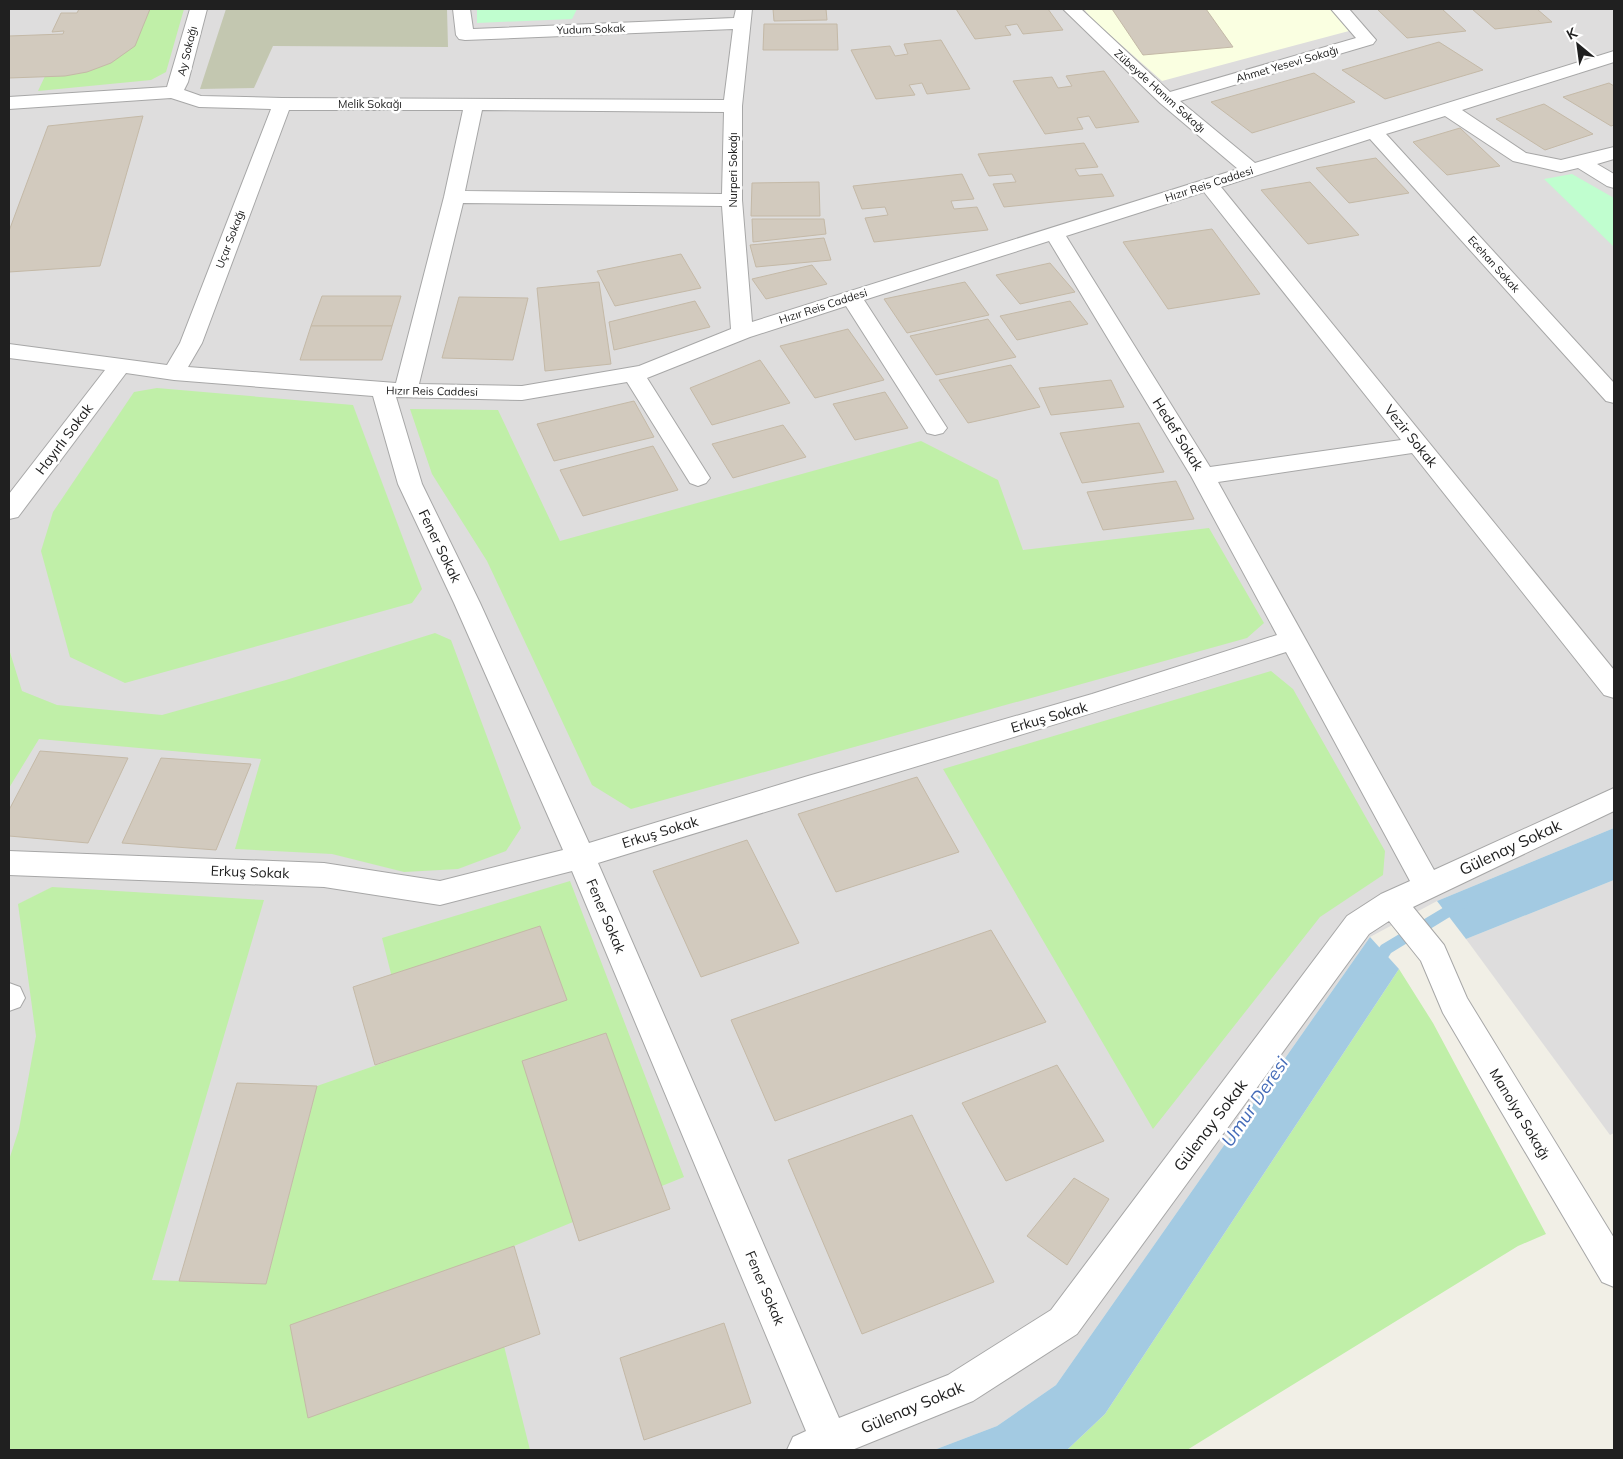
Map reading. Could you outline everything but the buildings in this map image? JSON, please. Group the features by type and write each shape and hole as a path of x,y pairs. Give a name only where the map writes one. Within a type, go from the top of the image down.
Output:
{"street":[{"name":"Ay Sokağı","path":"173,92 179,82 198,9"},
{"name":"Yudum Sokak","path":"462,9 465,35 743,16"},
{"name":"Zübeyde Hanım Sokağı","path":"1071,9 1167,100 1252,170"},
{"name":"Ahmet Yesevi Sokağı","path":"1167,100 1367,40 1340,9"},
{"name":"Nurperi Sokağı","path":"742,332 732,200 733,106 743,16"},
{"name":"Hızır Reis Caddesi","path":"9,351 174,373 394,390 522,393 644,372 742,332 1614,56"},
{"name":"Melik Sokağı","path":"9,103 173,92 199,101 282,104 733,106"},
{"name":"Uçar Sokağı","path":"174,373 191,343 282,104"},
{"path":"394,390 454,197 474,105"},
{"path":"1448,109 1520,157 1561,166 1614,153"},
{"name":"Ecehan Sokak","path":"1374,132 1614,396"},
{"path":"1581,162 1614,182"},
{"name":"Vezir Sokak","path":"1208,184 1614,688"},
{"path":"454,197 732,200"},
{"name":"Hedef Sokak","path":"1054,233 1203,476 1418,445"},
{"path":"852,297 935,428"},
{"name":"Hayırlı Sokak","path":"9,511 119,367"},
{"path":"633,374 698,478"},
{"name":"Fener Sokak","path":"394,390 410,484 467,603 581,857 818,1446"},
{"path":"1203,476 1428,886"},
{"name":"Erkuş Sokak","path":"9,863 324,875 440,893 581,857 808,787 1097,703 1293,640"},
{"name":"Gülenay Sokak","path":"818,1446 960,1388 1064,1322 1358,925 1396,908 1428,886 1614,799"},
{"name":"Manolya Sokağı","path":"1396,908 1433,954 1454,1004 1614,1270"}],"shaded area":[{"path":"9,9 1614,9 1614,828 1437,901 1370,937 1056,1385 997,1426 934,1450 9,1450"},
{"path":"226,9 447,9 448,47 273,46 254,88 200,89"},
{"path":"1084,9 1331,9 1349,31 1162,81 1091,18"},
{"path":"1614,880 1614,1133 1610,1135 1466,939"}],"green space":[{"path":"86,9 184,9 166,72 151,80 38,91 46,74 9,76 9,40 74,37"},
{"path":"477,9 577,9 572,19 477,23"},
{"path":"1572,174 1614,198 1614,247 1544,179"},
{"path":"157,388 353,405 422,589 412,603 125,683 70,657 41,551 53,512 134,392"},
{"path":"410,409 498,410 560,541 921,441 998,480 1023,550 1209,528 1264,623 1247,638 631,809 592,785 487,561 432,474"},
{"path":"435,633 451,640 521,828 506,851 458,869 404,872 332,854 235,849 261,759 39,739 9,788 9,649 22,691 57,705 162,715 286,680"},
{"path":"1271,671 1293,689 1385,851 1383,875 1320,917 1153,1129 943,769"},
{"path":"570,881 684,1177 482,1258 530,1450 9,1450 9,1160 19,1129 36,1036 18,904 52,887 264,900 152,1280 266,1284 317,1086 411,1053 382,938"},
{"path":"1399,969 1433,1023 1546,1234 1518,1246 1187,1450 1067,1450 1105,1414"}],"water":[{"path":"1614,828 1614,880 1466,939 1437,901"},
{"path":"1370,937 1399,969 1105,1414 1067,1450 934,1450 997,1426 1056,1385"}],"waterway":[{"name":"Umur Deresi","path":"1373,968 1386,949 1461,903"}]}
